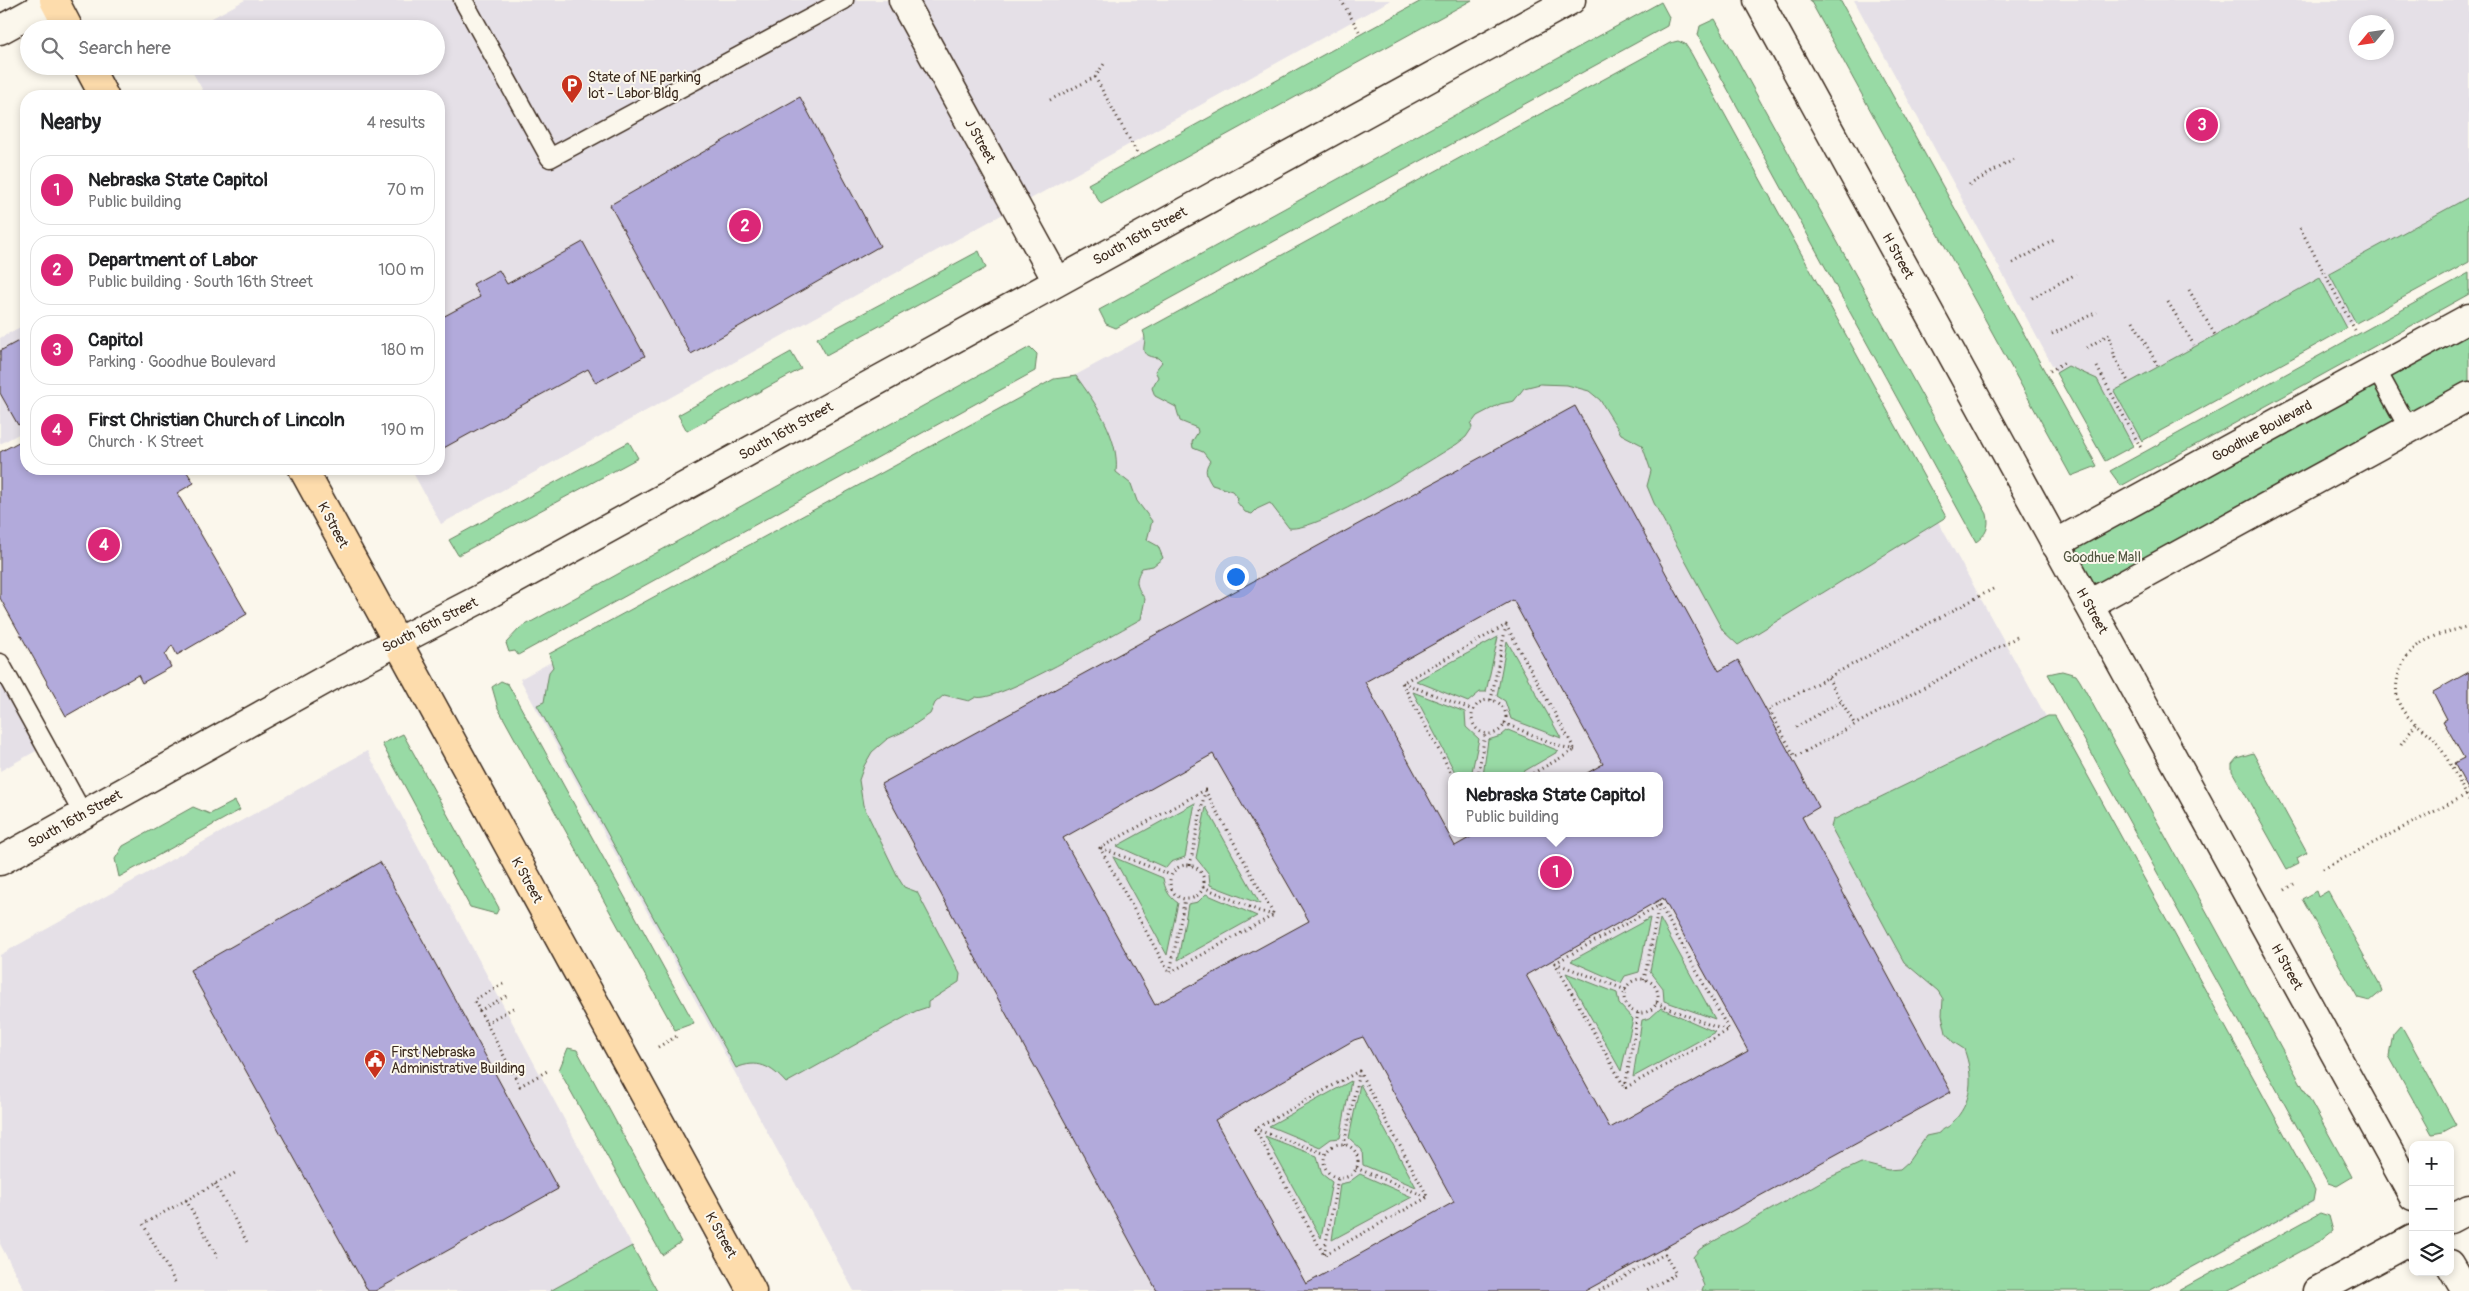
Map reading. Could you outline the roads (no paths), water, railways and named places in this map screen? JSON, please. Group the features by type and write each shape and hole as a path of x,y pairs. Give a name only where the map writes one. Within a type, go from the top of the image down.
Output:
{"main road":[{"path":"54,0 64,20"},
{"path":"93,75 101,90"},
{"name":"K Street","path":"306,475 752,1291"}],"street":[{"path":"0,30 54,0"},
{"name":"J Street","path":"903,0 1058,281"},
{"name":"South 16th Street","path":"0,860 1571,0"},
{"name":"H Street","path":"1758,0 2409,1189"},
{"name":"Goodhue Boulevard","path":"2055,544 2469,318"},
{"path":"2089,604 2469,396"},
{"path":"2454,1217 2469,1209"},
{"path":"2317,1291 2409,1242"},
{"path":"2454,1271 2466,1291"}],"lane":[{"path":"463,0 550,158 844,0"},
{"path":"2376,370 2409,429"},
{"path":"0,663 83,814"}],"place":[{"name":"State of NE parking lot - Labor Bldg","path":"572,104"},
{"name":"Capitol","path":"2202,125"},
{"name":"Department of Labor","path":"745,226"},
{"name":"First Christian Church of Lincoln","path":"104,545"},
{"name":"Nebraska State Capitol","path":"1556,872"},
{"name":"First Nebraska Administrative Building","path":"375,1079"}],"park label":[{"name":"Goodhue Mall","path":"2102,557"}]}
